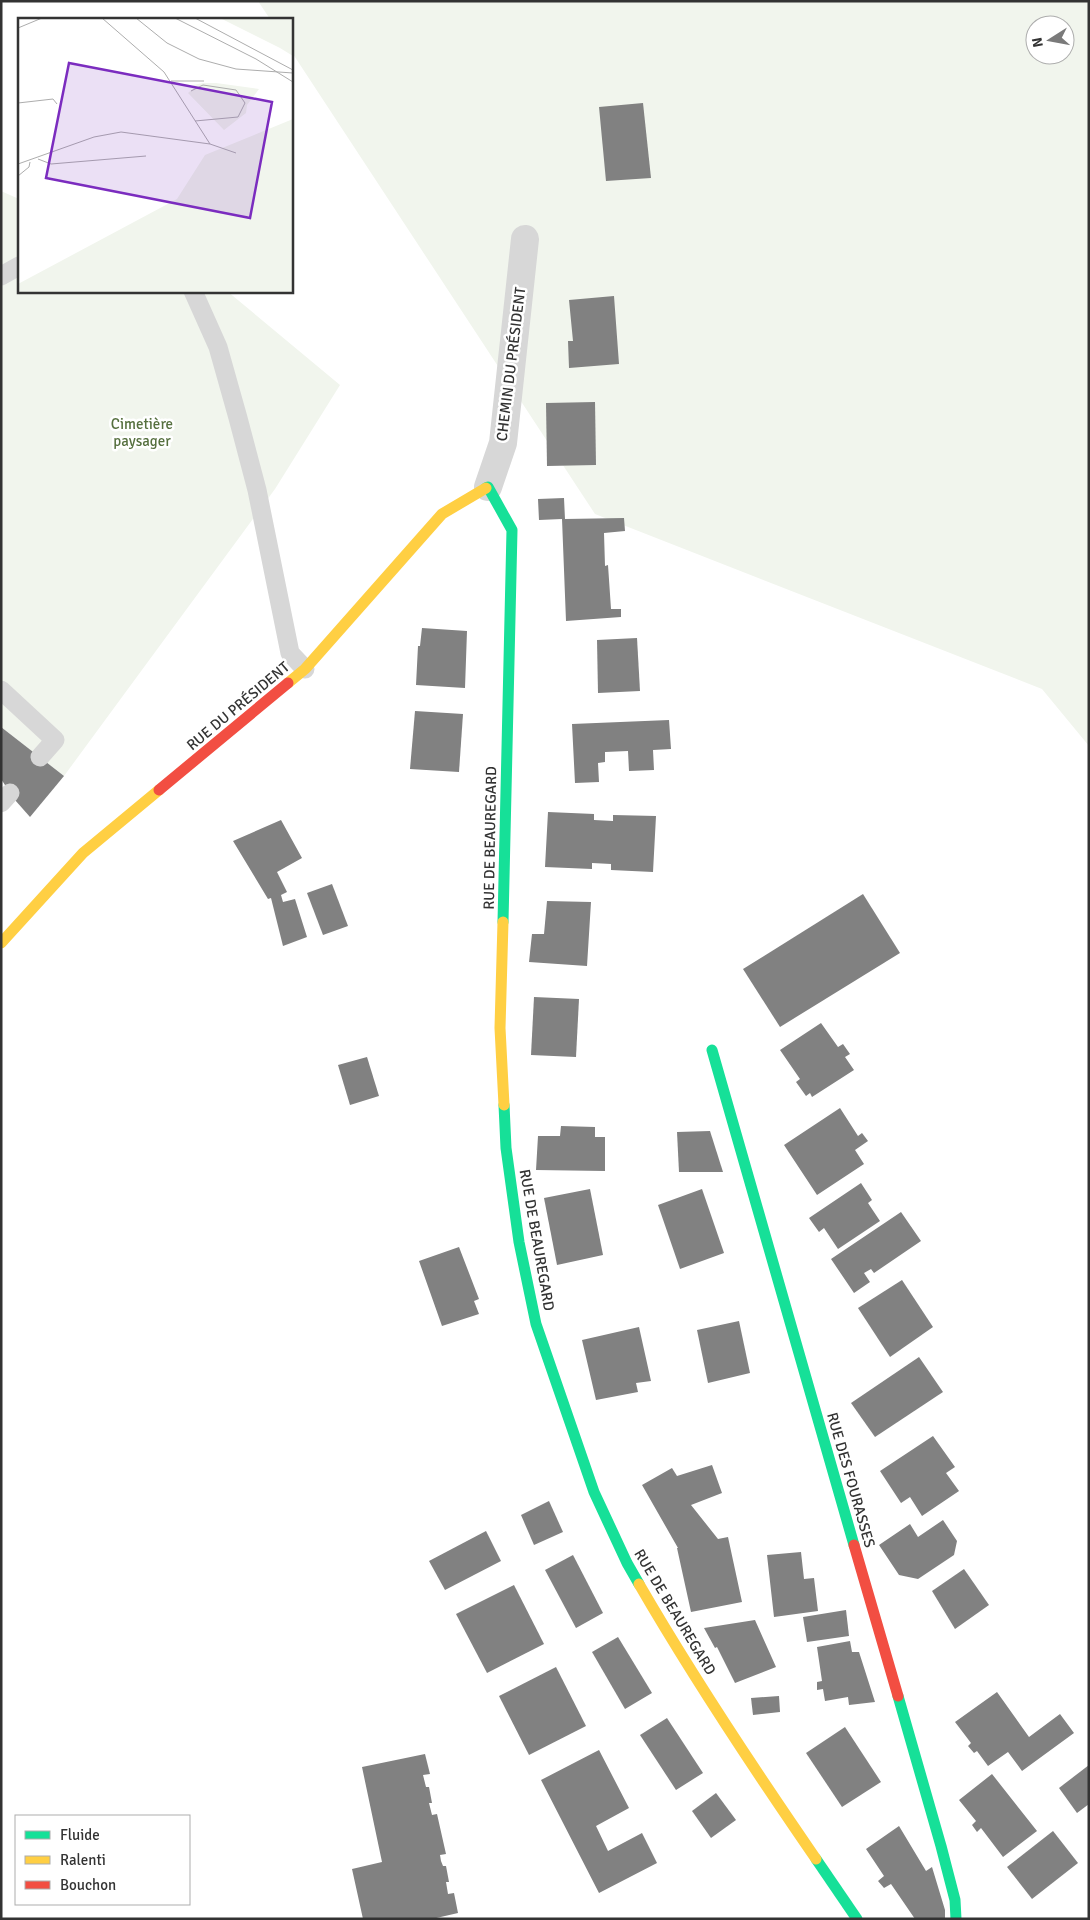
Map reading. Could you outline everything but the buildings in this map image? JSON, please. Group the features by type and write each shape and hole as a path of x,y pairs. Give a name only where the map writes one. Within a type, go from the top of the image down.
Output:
{"street":[{"name":"CHEMIN DU PRÉSIDENT","path":"488,487 503,443 525,239"},
{"name":"RUE DU PRÉSIDENT","path":"1,943 83,853 306,669 442,514 488,487"},
{"name":"RUE DE BEAUREGARD","path":"488,487 512,530 500,1028 506,1148 519,1242 536,1324 594,1492 627,1563 664,1627 741,1749 857,1919"},
{"name":"RUE DES FOURASSES","path":"712,1050 941,1846 955,1900 956,1919"}],"lane":[{"path":"1,276 18,267"},
{"path":"193,292 218,347 238,418 257,490 290,653 306,669"},
{"path":"1,690 55,740 40,758"}],"green space":[{"path":"258,1 1089,1 1089,746 1042,689 595,514 292,53 292,18 269,18"},
{"name":"Cimetière paysager","path":"1,191 18,199 18,292 228,292 340,385 275,489 64,776 1,727"}],"traffic: fast":[{"path":"486,488 488,487 512,530 503,922"},
{"path":"712,1050 854,1545"},
{"path":"504,1105 506,1148 519,1242 536,1324 594,1492 627,1563 639,1584"},
{"path":"898,1696 941,1846 955,1900 956,1919"},
{"path":"816,1859 857,1919"}],"traffic: slow":[{"path":"288,683 305,669 442,514 486,488"},
{"path":"1,943 83,853 159,790"},
{"path":"503,922 500,1028 504,1105"},
{"path":"639,1584 725,1723 816,1859"}],"traffic: jam":[{"path":"159,790 288,683"},
{"path":"854,1545 898,1696"}]}
